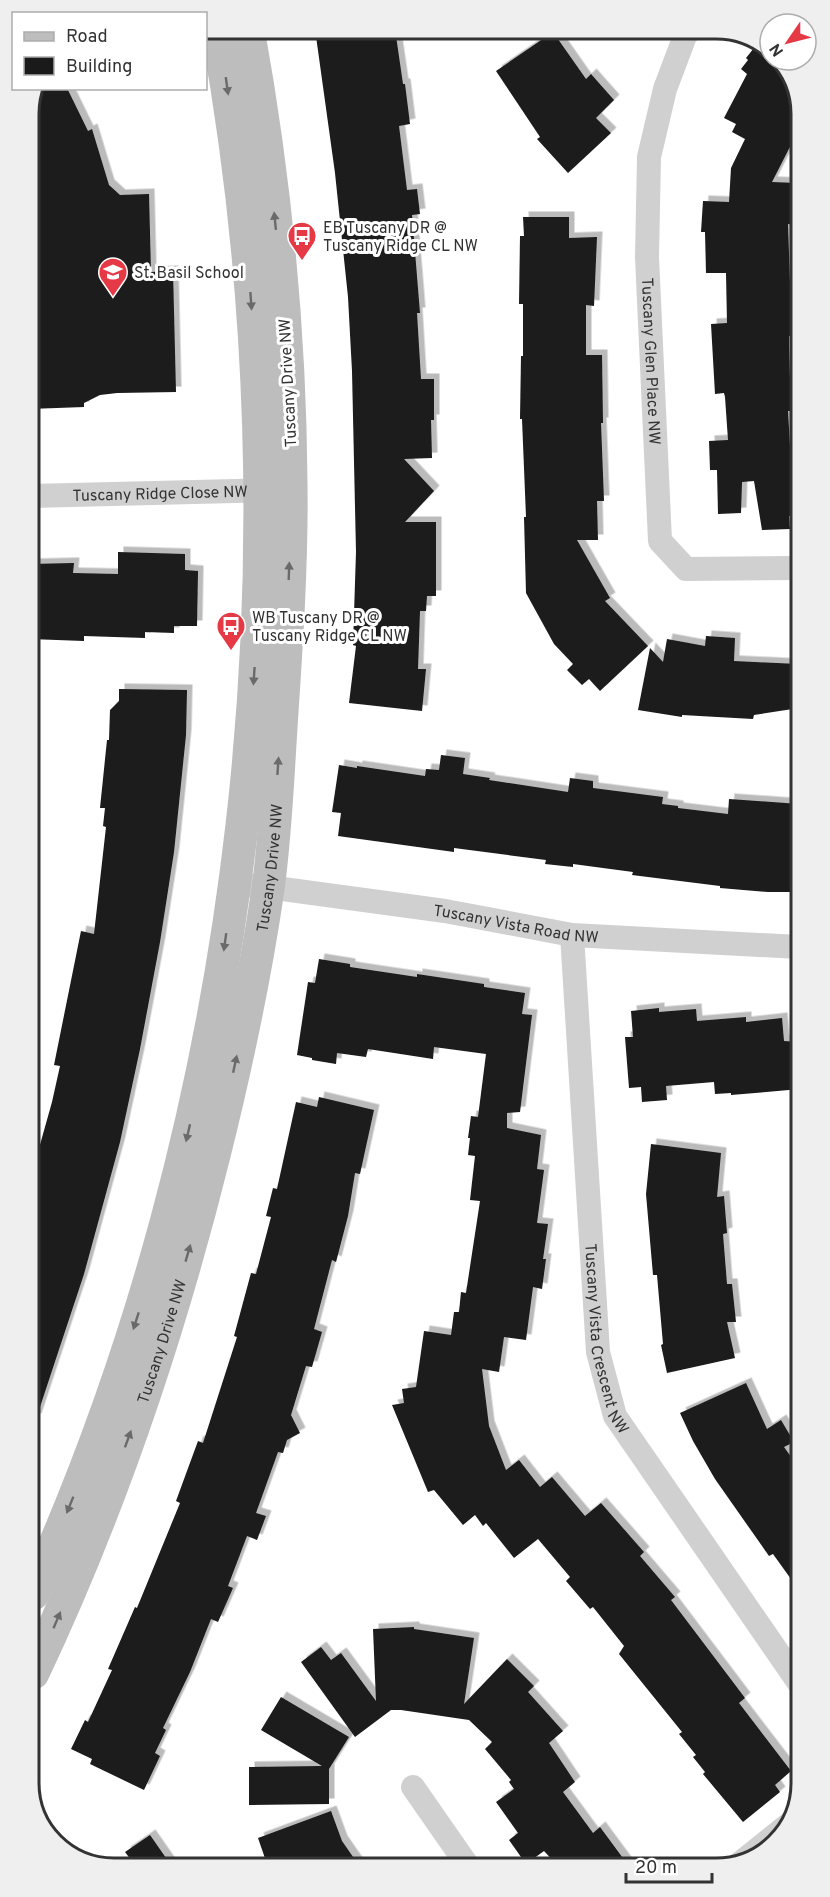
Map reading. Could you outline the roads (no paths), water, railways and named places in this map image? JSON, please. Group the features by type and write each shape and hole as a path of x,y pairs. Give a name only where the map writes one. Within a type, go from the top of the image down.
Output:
{"street":[{"name":"Tuscany Drive NW","path":"39,1580 78,1487 109,1404 163,1233 204,1060 234,884 246,777 255,658 259,491 255,351 248,258 238,166 219,39"},
{"name":"Tuscany Drive NW","path":"39,1659 93,1535 133,1426 169,1317 201,1206 227,1100 250,994 268,887 285,669 291,489 286,353 279,260 269,167 250,39"},
{"name":"Tuscany Glen Place NW","path":"680,39 664,89 649,157 647,257 660,541 686,569 791,568"},
{"name":"Tuscany Ridge Close NW","path":"39,495 291,489"},
{"name":"Tuscany Vista Road NW","path":"234,884 445,911 572,935 791,947"},
{"name":"Tuscany Vista Crescent NW","path":"572,935 598,1352 615,1416 791,1671"},
{"path":"413,1786 462,1858"}],"place":[{"name":"EB Tuscany DR @ Tuscany Ridge CL NW","path":"302,262"},
{"name":"St. Basil School","path":"113,298"},
{"name":"WB Tuscany DR @ Tuscany Ridge CL NW","path":"231,652"}]}
